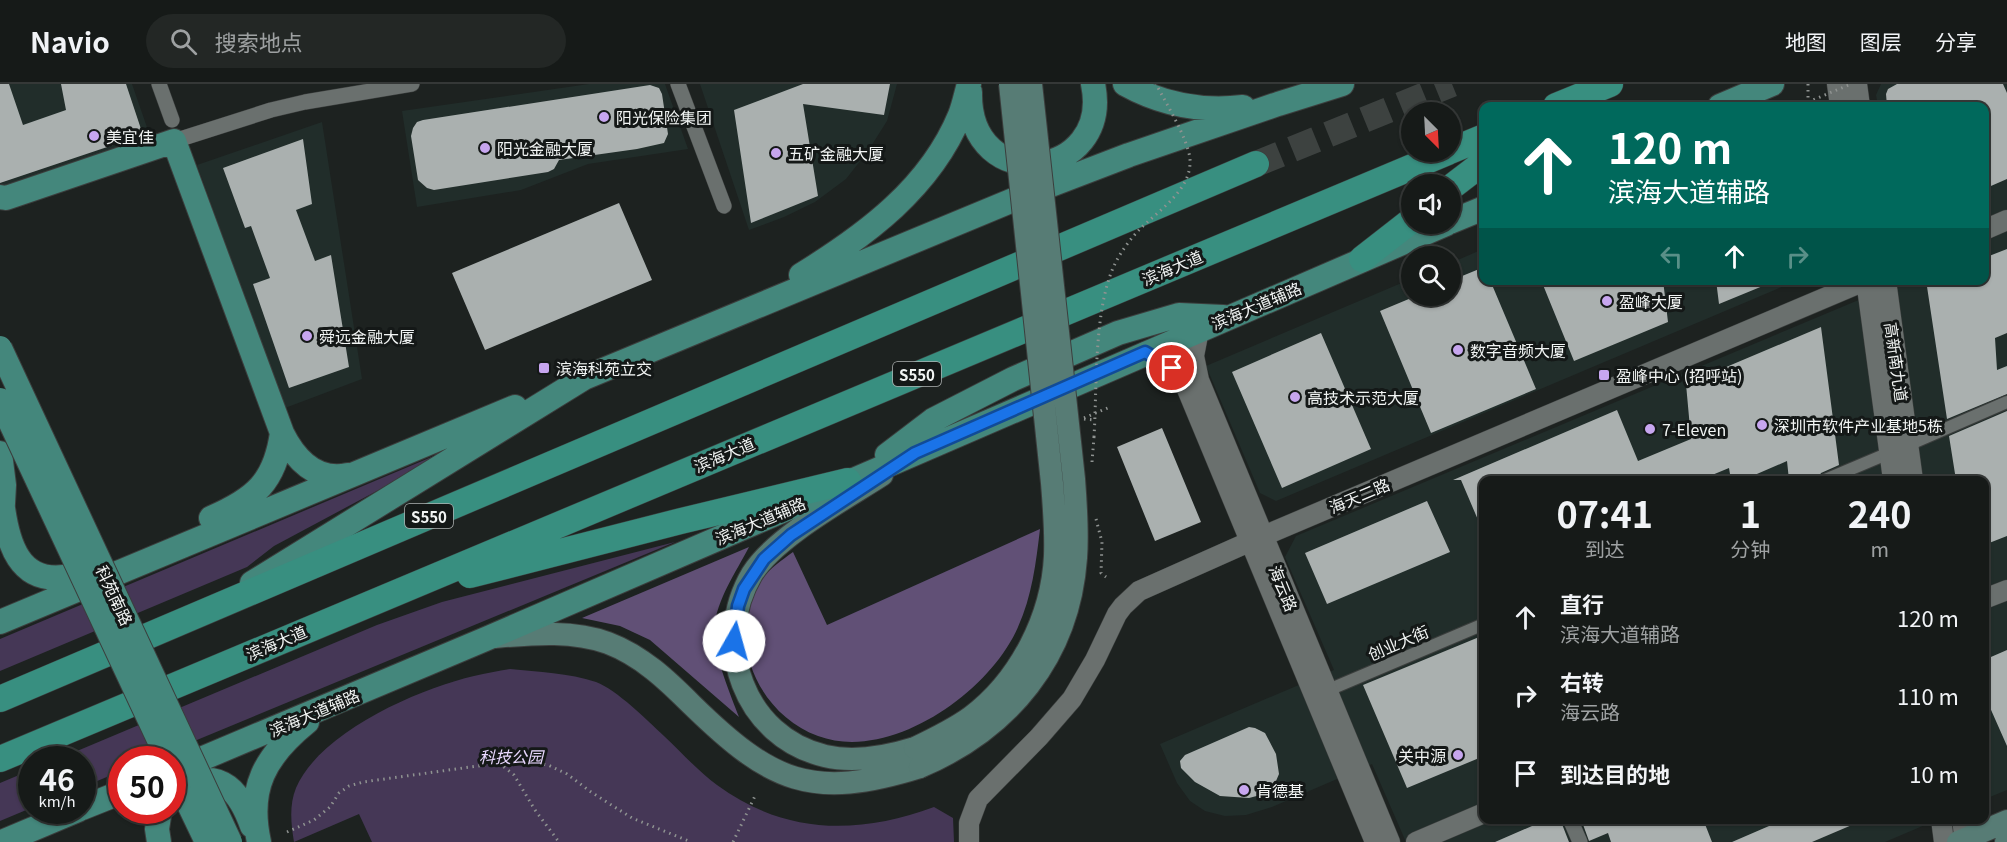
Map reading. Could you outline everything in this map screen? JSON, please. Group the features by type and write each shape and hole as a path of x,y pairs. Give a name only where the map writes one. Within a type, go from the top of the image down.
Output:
{"highway":[{"path":"1566,102 1610,84"},
{"name":"滨海大道","path":"1461,146 1479,139"},
{"name":"滨海大道","path":"0,759 1423,162"},
{"name":"S550","path":"0,699 1256,164"},
{"path":"1461,180 1479,166"},
{"path":"1362,260 1401,229"},
{"path":"385,596 855,478"}],"main road":[{"path":"969,84 971,113 987,147 1004,159 1030,164 1060,158 1082,142 1094,120 1096,97 1093,84"},
{"path":"738,314 836,254 898,204 925,174 946,144 961,114 969,84"},
{"path":"488,638 525,634 565,635 593,639 615,647 652,668 744,752 767,766 793,777 816,783 863,782 917,757 972,716 1006,682 1032,644 1047,602 1053,577 1055,531 1052,483 1010,84"},
{"path":"915,453 791,535 764,559 744,589 738,606 734,641 738,675 764,718 792,742 807,751 844,759 866,759 892,755 942,758 987,729 1024,693 1050,652 1068,607 1073,583 1077,532 1074,479 1031,84"},
{"path":"1125,84 1166,102 1188,107 1225,110 1278,104"},
{"path":"0,622 1035,191 1278,104 1342,84"},
{"path":"1729,102 1772,84"},
{"path":"0,197 6,198 173,130 282,433 294,454 309,468 332,477 356,473"},
{"path":"1461,217 1479,209"},
{"name":"滨海大道辅路","path":"186,764 488,638 1145,352 1423,234"},
{"path":"855,478 933,420 1013,379 1118,333 1179,315 1227,317"},
{"name":"科苑南路","path":"0,348 230,842"},
{"path":"204,612 584,378"},
{"name":"科苑南路","path":"0,400 162,746"},
{"path":"3,508 12,546 22,563 40,574 66,577 233,509 262,486 273,469 279,453 282,433"},
{"path":"0,453 4,485 0,532"},
{"path":"259,842 254,814 255,798 265,767 291,735 344,699"},
{"path":"186,784 192,781 212,780 227,786 242,801 259,842"},
{"path":"186,799 207,842"},
{"path":"1959,837 2007,821"},
{"path":"2,842 45,824"},
{"path":"157,824 159,842"}],"street":[{"path":"159,84 173,130 338,96 412,84"},
{"path":"678,84 724,206"},
{"path":"1837,84 1839,102"},
{"path":"1857,84 1859,102"},
{"path":"1989,228 2007,220"},
{"name":"海天二路","path":"969,842 969,823 978,799 1039,737 1072,699 1123,606 1139,591 1256,539 1857,285"},
{"name":"高新南九道","path":"1867,285 1892,476"},
{"name":"高新南九道","path":"1887,285 1912,476"},
{"name":"海云路","path":"1198,330 1194,356 1196,371 1256,539 1375,842"},
{"name":"海云路","path":"1145,352 1172,368 1182,379 1326,691 1390,842"},
{"path":"1908,445 2007,402"},
{"path":"1834,476 1889,453"},
{"path":"1989,597 2007,590"},
{"name":"创业大街","path":"1326,691 1479,626"},
{"path":"1416,842 1479,815"},
{"path":"1572,824 1580,842"},
{"path":"1946,824 1959,837"}],"path":[{"path":"1094,436 1102,306 1112,270 1135,235 1178,194 1189,169 1187,148 1156,84"},
{"path":"1808,84 1808,102 1851,84"},
{"path":"1095,420 1082,419 1110,407"},
{"path":"1094,510 1102,542 1101,573 1106,577"},
{"path":"287,832 314,820 330,807 339,793 349,786 363,782 523,761 548,765 567,774 632,818 691,842"},
{"path":"499,763 514,775 535,810 560,842"},
{"path":"733,842 755,796"}],"shaded area":[{"path":"0,84 132,84 150,136 0,187"},
{"path":"589,84 665,84 688,149 588,164 521,190 417,207 402,111"},
{"path":"700,84 897,84 887,121 868,151 846,179 815,202 749,230"},
{"path":"1881,84 2007,84 2007,790 1989,797 1989,476 1479,476 1479,824 1927,824 1885,842 1406,842 1372,764 1272,807 1246,815 1225,816 1205,811 1190,801 1177,783 1160,744 1334,670 1285,557 1296,536 1894,285 1989,285 1989,102 1877,102 1876,95"},
{"path":"322,122 362,379 285,408 197,165"},
{"path":"1479,251 1479,285 1787,285 1276,501 1260,493 1206,366 1401,283 1401,306 1461,306 1461,259"},
{"path":"1040,529 1027,603 1018,627 1004,651 985,675 961,697 934,716 906,731 876,740 846,742 818,736 798,726 780,712 766,695 755,676 748,655 745,633 748,611 762,578 793,552 827,625"},
{"path":"749,547 723,596 714,628 719,660 739,717 650,640 620,626 582,618"}],"green space":[{"path":"472,440 274,546 247,567 0,671 0,639"},
{"path":"675,542 182,746 108,746 108,776 96,782 96,746 89,746 377,625 442,602"},
{"name":"科技公园","path":"510,669 553,673 596,682 604,686 631,706 717,785 769,813 796,821 850,826 906,816 934,807 953,818 954,842 372,842 359,814 294,842 291,821 296,788 308,768 348,731 399,702 426,691 451,682"},
{"path":"18,775 18,813 0,821 0,783"}],"building":[{"path":"0,84 9,84 23,125 66,110 61,84 126,84 143,135 0,183"},
{"name":"五矿金融大厦","path":"803,84 890,84 884,115 803,104 818,196 751,223 734,110"},
{"path":"1897,84 2003,84 2007,93 2007,179 1989,187 1989,102 1887,102 1888,89"},
{"path":"650,85 659,88 662,94 668,134 664,143 559,160 554,169 548,172 434,190 427,188 418,180 411,136 417,122"},
{"path":"303,139 312,204 296,210 315,261 331,255 349,367 289,388 253,284 270,278 251,226 245,228 223,168"},
{"path":"619,203 652,280 485,350 452,273"},
{"path":"2007,249 2007,333 1995,338 1997,370 2007,366 2007,394 1947,419 1927,285 1989,285 1989,256"},
{"name":"数字音频大厦","path":"1479,269 1479,285 1492,285 1536,389 1431,433 1380,311 1401,302 1401,306 1461,306 1461,276"},
{"name":"盈峰大厦","path":"1543,285 1664,285 1668,322 1574,361"},
{"path":"1717,285 1765,285 1719,304"},
{"name":"深圳市软件产业基地5栋","path":"1821,327 1839,465 1819,476 1789,476 1787,461 1752,476 1730,476 1729,468 1710,476 1479,476 1479,522 1461,480 1453,480 1617,410 1638,461 1691,439 1686,384"},
{"name":"高技术示范大厦","path":"1321,333 1371,449 1282,488 1232,372"},
{"path":"2007,411 2007,536 1989,543 1989,476 1955,476 1949,436"},
{"path":"1162,428 1201,522 1155,541 1117,447"},
{"path":"1427,501 1450,552 1327,604 1305,553"},
{"path":"1479,637 1479,758 1407,788 1363,685"},
{"path":"2007,650 2007,746 1989,705 1989,658"},
{"path":"1249,727 1265,733 1276,754 1279,774 1273,788 1268,793 1249,798 1220,796 1195,782 1181,768 1180,761 1185,755"},
{"path":"1536,824 1562,824 1569,842 1495,842"},
{"path":"1583,824 1705,824 1712,842 1611,842 1608,833 1589,841"},
{"path":"1773,824 1854,824 1812,842 1732,842"}],"tunnel":[{"path":"1256,164 1452,84"}],"place":[{"name":"阳光保险集团","path":"604,117"},
{"name":"美宜佳","path":"94,136"},
{"name":"阳光金融大厦","path":"485,148"},
{"name":"五矿金融大厦","path":"776,153"},
{"name":"盈峰大厦","path":"1607,301"},
{"name":"舜远金融大厦","path":"307,336"},
{"name":"数字音频大厦","path":"1458,350"},
{"name":"滨海科苑立交","path":"544,368"},
{"name":"盈峰中心 (招呼站)","path":"1604,375"},
{"name":"高技术示范大厦","path":"1295,397"},
{"name":"深圳市软件产业基地5栋","path":"1762,425"},
{"name":"7-Eleven","path":"1650,429"},
{"name":"关中源","path":"1458,755"},
{"name":"肯德基","path":"1244,790"}],"route":[{"path":"734,641 738,606 744,589 764,559 791,535 915,453 1145,352 1172,368"}]}
